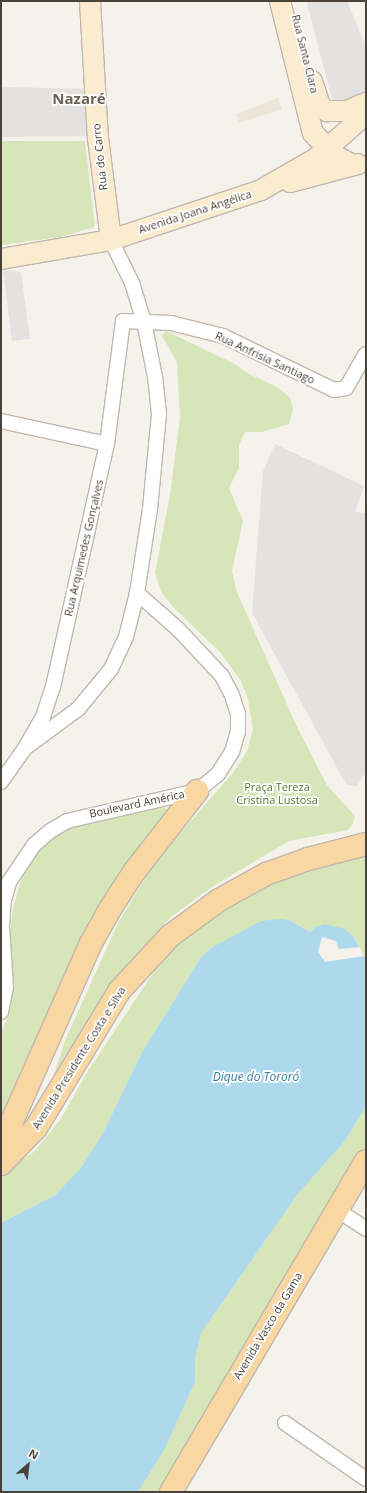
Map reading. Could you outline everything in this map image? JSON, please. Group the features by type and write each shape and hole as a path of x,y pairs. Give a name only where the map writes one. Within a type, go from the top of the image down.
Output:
{"main road":[{"path":"1,1146 90,945 110,909 134,872 197,792"},
{"name":"Avenida Presidente Costa e Silva","path":"1,1164 36,1128 120,990 170,936 219,900 266,874 308,859 360,850"},
{"name":"Avenida Vasco da Gama","path":"173,1491 366,1161"}],"street":[{"name":"Rua do Carro","path":"90,1 98,138 111,240"},
{"name":"Rua Santa Clara","path":"280,1 311,127 318,139 327,148 362,166"},
{"name":"Rua Santa Clara","path":"292,1 320,106 335,112 366,103"},
{"name":"Avenida Joana Angélica","path":"1,259 111,240 261,190 296,172 327,148 366,114"},
{"path":"261,190 362,166"},
{"path":"25,748 78,709 111,669 126,637 137,593 150,508 158,414 155,377 144,322 133,285 111,240"},
{"name":"Rua Arquimedes Gonçalves","path":"1,782 25,748 43,716 53,687 107,444 123,321 144,322"},
{"name":"Rua Anfrisia Santiago","path":"144,322 187,326 223,336 334,390 346,388 366,354"},
{"path":"1,421 107,444"},
{"name":"Boulevard América","path":"1,1012 6,987 2,926 4,900 9,882 34,845 50,831 67,821 197,792 218,774 232,752 238,731 238,714 232,695 222,676 202,653 137,593"},
{"path":"337,1210 366,1229"},
{"path":"285,1423 366,1479"}],"shaded area":[{"path":"312,1 347,1 366,47 366,92 338,103 332,99 307,3"},
{"path":"1,87 95,89 98,136 1,137"},
{"path":"278,98 282,109 239,123 236,114"},
{"path":"3,270 21,272 30,339 12,341"},
{"path":"275,444 364,486 355,512 366,513 366,772 357,786 346,784 252,613 263,471"}],"green space":[{"path":"1,141 85,141 95,227 60,237 1,245"},
{"name":"Praça Tereza Cristina Lustosa","path":"166,331 235,364 249,374 279,388 290,398 293,409 289,424 262,432 245,432 239,445 239,468 229,488 243,521 232,571 236,590 297,727 327,785 355,816 353,823 348,830 289,841 212,887 172,916 138,953 100,1003 64,1067 52,1080 66,1038 119,921 157,859 233,773 247,751 253,730 248,699 241,681 220,652 175,609 162,593 155,573 170,495 180,418 177,362 162,336"},
{"path":"163,806 168,811 167,816 1,1130 1,1034 9,1013 13,990 10,936 13,908 21,880 38,852 66,826"},
{"path":"366,850 366,959 353,936 345,929 315,927 310,932 289,920 211,948 201,957 141,1054 103,1133 80,1169 55,1195 1,1223 1,1175 35,1151 60,1120 88,1071 157,967 197,926 246,889"},
{"path":"366,1106 366,1152 159,1492 138,1492 164,1449 195,1382 195,1359 201,1333 297,1195 345,1141"}],"water":[{"name":"Dique do Tororó","path":"281,919 289,920 310,932 315,927 325,924 345,929 353,936 366,959 366,1106 345,1141 297,1195 201,1333 195,1359 195,1382 164,1450 138,1492 1,1492 1,1223 55,1195 80,1169 103,1133 141,1054 201,957 211,948 261,921"}],"pier":[{"path":"322,937 336,941 339,949 360,947 364,956 325,962 318,952"}],"district":[{"name":"Nazaré","path":"79,99"}]}
